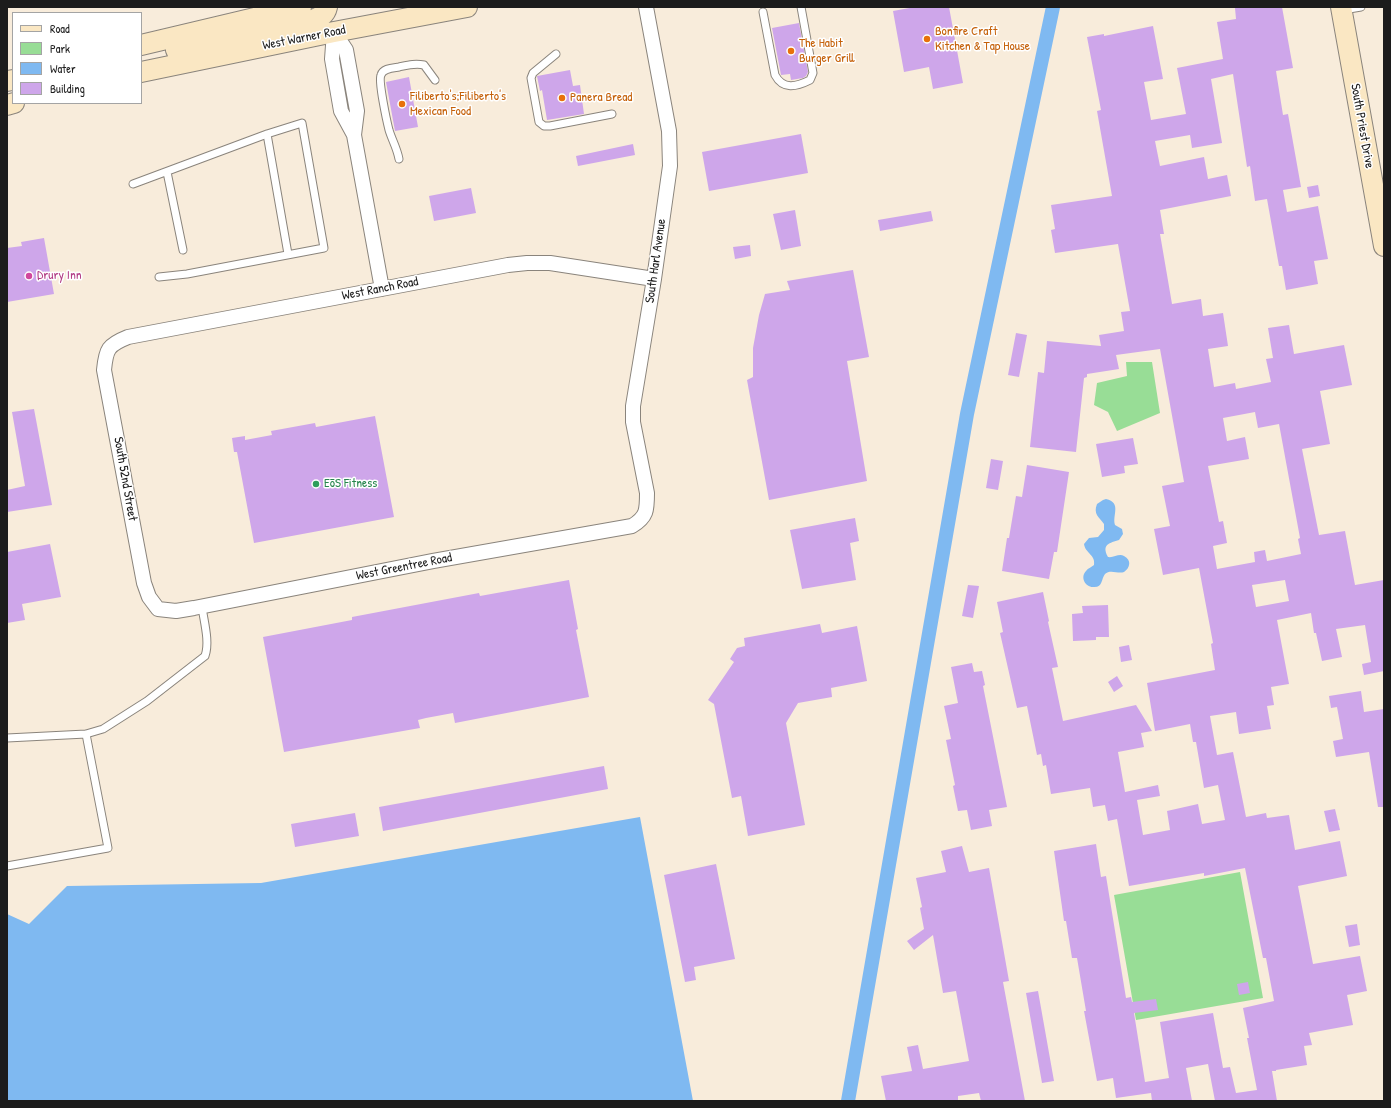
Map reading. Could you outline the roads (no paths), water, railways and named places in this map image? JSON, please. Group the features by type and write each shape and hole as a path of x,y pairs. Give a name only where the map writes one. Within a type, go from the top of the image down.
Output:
{"main road":[{"path":"142,45 301,7"},
{"path":"142,69 144,64 149,59 168,52 311,21 324,15 327,7"},
{"name":"West Warner Road","path":"142,72 334,32 467,7"},
{"name":"South Priest Drive","path":"1341,9 1384,246"}],"street":[{"name":"South Harl Avenue","path":"646,7 666,113 670,150 670,166 654,279 633,406 633,422 647,493 646,514"},
{"path":"334,32 346,50 357,112 354,135 382,289"},
{"name":"West Ranch Road","path":"110,347 116,341 128,337 527,263 550,263 654,279"},
{"name":"South 52nd Street","path":"110,347 106,355 104,370 144,583 149,598 158,609"},
{"name":"West Greentree Road","path":"158,609 176,611 202,607 433,562 632,526 641,520 646,514"}],"lane":[{"path":"763,12 775,75 779,82 785,86 801,84 810,80 813,73 801,7"},
{"path":"1341,9 1361,7"},
{"path":"556,54 533,73 531,78 539,122 544,126 550,126 612,114"},
{"path":"399,158 396,146 389,130 381,87 381,73 386,69 418,64 424,65 435,80"},
{"path":"133,184 267,134 302,123 324,248 187,270 159,277"},
{"path":"267,134 288,254"},
{"path":"167,172 183,250"},
{"path":"7,738 86,734 103,729 141,705 195,666 205,656 207,641 202,607"},
{"path":"7,866 108,848 86,734"}],"water":[{"path":"1106,499 1114,503 1115,525 1122,529 1123,534 1119,540 1112,542 1106,547 1106,553 1108,557 1120,555 1124,556 1127,558 1129,564 1128,568 1124,572 1107,573 1099,586 1090,587 1084,581 1083,576 1087,570 1094,565 1094,562 1084,544 1089,538 1098,537 1104,530 1104,524 1096,513 1096,507 1097,504"},
{"path":"640,817 693,1101 7,1101 7,914 29,924 67,886 261,883"}],"waterway":[{"path":"848,1101 967,414 1053,7"}],"place":[{"name":"Bonfire Craft Kitchen & Tap House","path":"927,39"},
{"name":"The Habit Burger Grill","path":"791,51"},
{"name":"Panera Bread","path":"562,98"},
{"name":"Filiberto's;Filiberto's Mexican Food","path":"402,104"},
{"name":"Drury Inn","path":"29,276"},
{"name":"EōS Fitness","path":"316,484"}]}
